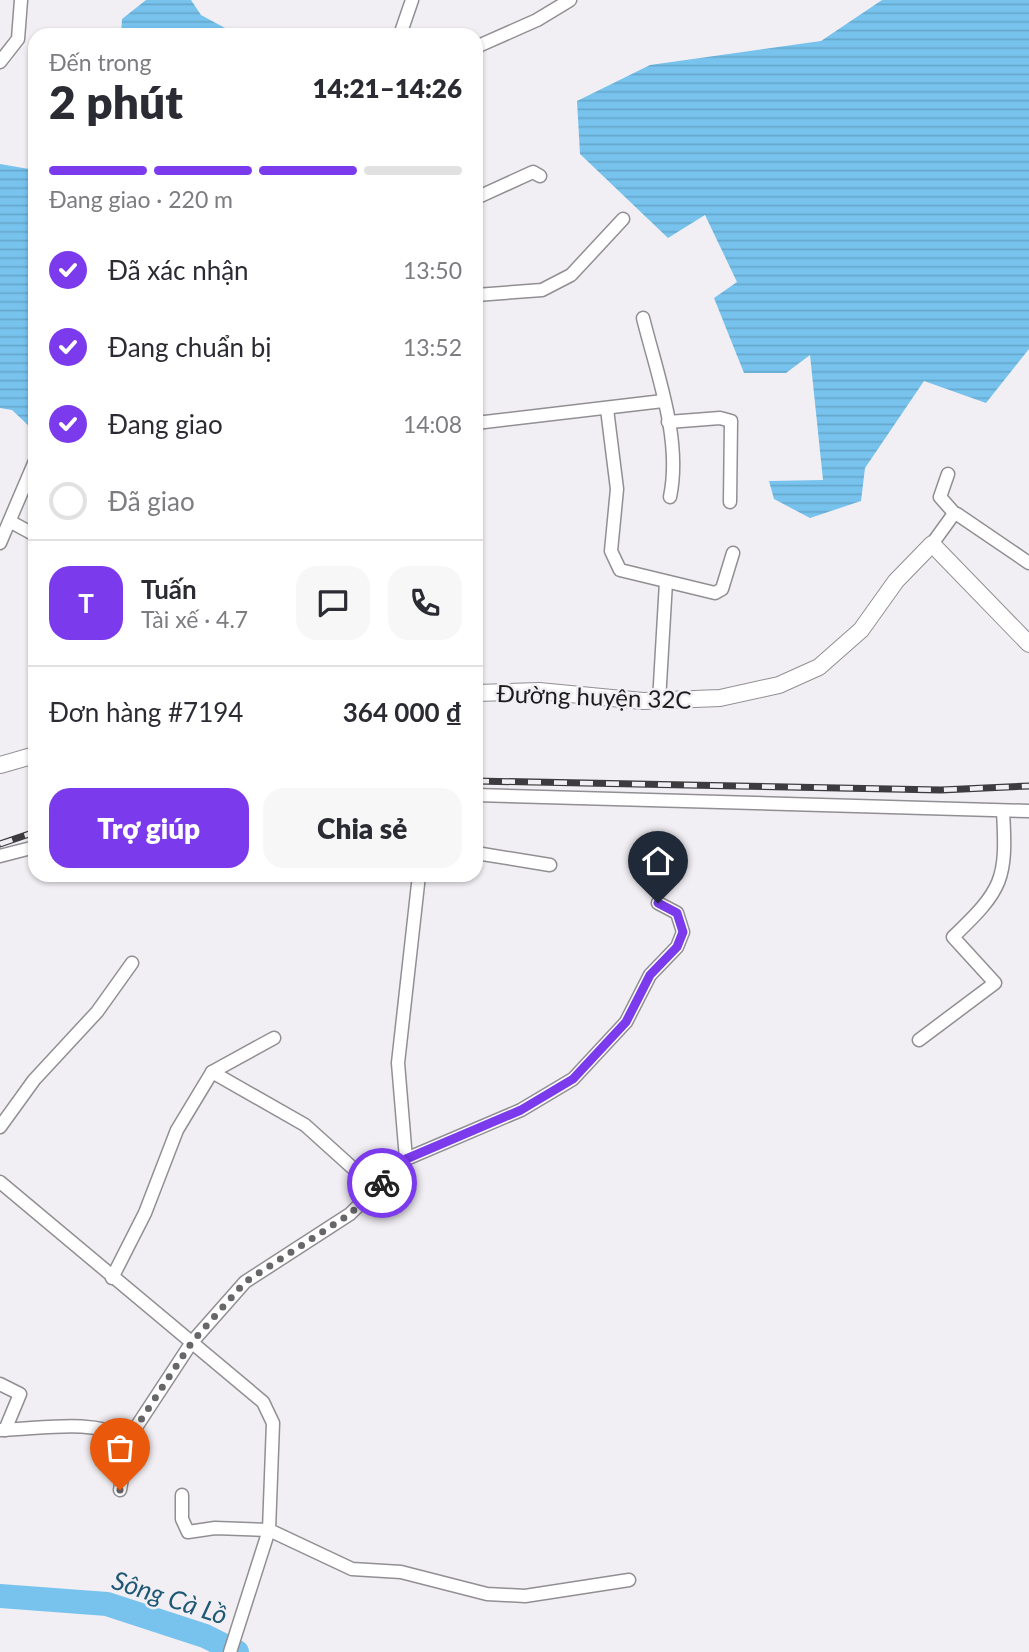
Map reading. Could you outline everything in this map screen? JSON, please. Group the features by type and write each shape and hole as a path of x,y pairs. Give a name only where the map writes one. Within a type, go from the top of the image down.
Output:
{"street":[{"path":"0,62 18,39 21,0"},
{"path":"402,28 412,0"},
{"path":"483,44 537,20 570,0"},
{"path":"483,195 533,172 540,176"},
{"path":"483,294 542,290 571,275 623,219"},
{"path":"643,318 668,422 673,482 670,497"},
{"path":"483,423 663,401"},
{"path":"607,409 617,489 611,551 620,570 715,593 722,589 733,553"},
{"path":"668,422 720,418 731,421 730,502"},
{"path":"948,474 940,497 955,514 1029,563"},
{"path":"0,543 12,522 28,480"},
{"path":"955,514 932,544 1029,644"},
{"path":"12,522 28,531"},
{"name":"Đường huyện 32C","path":"483,693 539,691 659,701 720,698 779,685 806,675 861,631 896,582 932,544"},
{"path":"659,701 666,582"},
{"path":"0,765 28,757"},
{"path":"483,795 1029,811"},
{"path":"919,1040 996,984 953,937 991,899 999,885 1004,863 1003,811"},
{"path":"0,856 28,850"},
{"path":"483,854 550,865"},
{"path":"406,1159 398,1063 418,882"},
{"path":"120,1490 129,1438 192,1342 245,1282 350,1214 406,1159 521,1110 573,1079 626,1022 650,975 677,947 683,932 677,913 658,903"},
{"path":"0,1127 34,1080 97,1012 132,963"},
{"path":"112,1278 145,1213 177,1130 212,1072 274,1038"},
{"path":"212,1072 305,1125 376,1189"},
{"path":"0,1182 263,1402 273,1423 269,1530 230,1652"},
{"path":"0,1384 20,1394 2,1430 110,1428 129,1438"},
{"path":"182,1495 182,1520 188,1532 215,1528 269,1530 352,1569 401,1572 487,1594 525,1596 629,1580"}],"water":[{"path":"146,0 191,0 201,15 225,28 121,28 122,19"},
{"path":"882,0 1029,0 1029,349 986,403 924,381 865,468 861,501 810,518 774,499 769,481 823,480 810,355 786,373 744,373 714,298 737,282 705,215 668,238 580,154 577,101 650,65 821,41"},
{"path":"0,164 28,169 28,425 12,410 0,408"}],"waterway":[{"name":"Sông Cà Lồ","path":"0,1596 107,1604 205,1636 237,1652"}],"railway":[{"path":"483,781 941,790 1029,786"},
{"path":"0,844 28,834"}],"way so far":[{"path":"120,1490 129,1438 192,1342 245,1282 350,1214 382,1183"}],"route":[{"path":"382,1183 406,1159 521,1110 573,1079 626,1022 650,975 677,947 683,932 677,913 658,903"}]}
